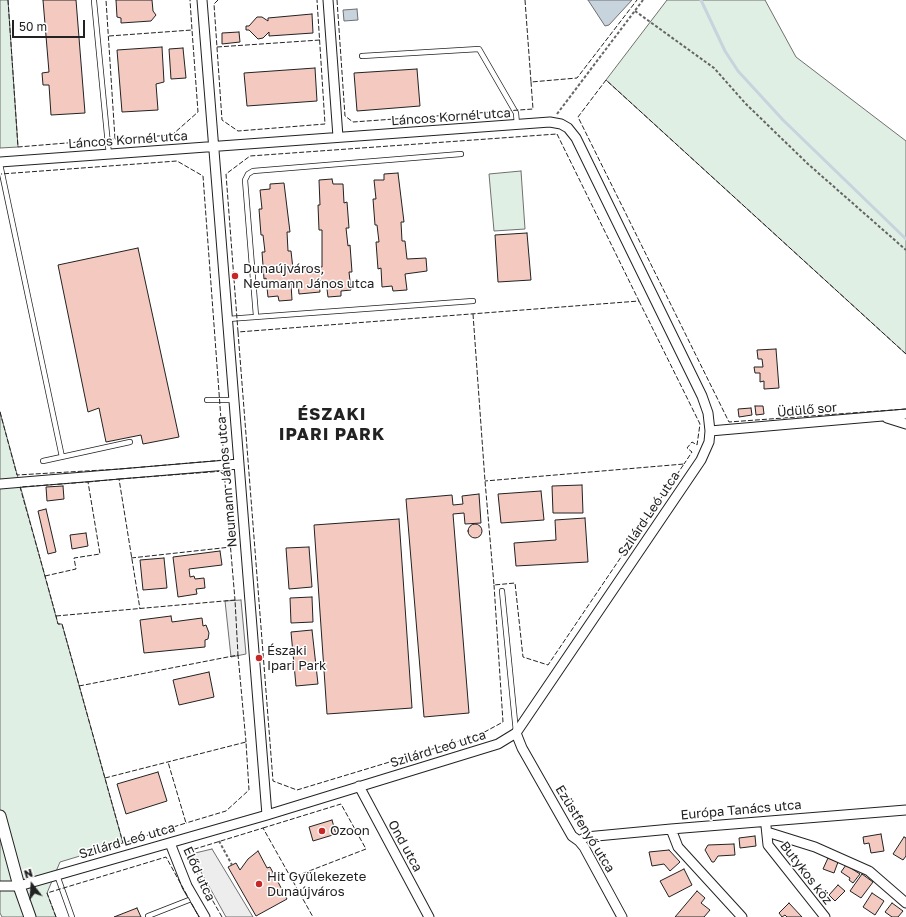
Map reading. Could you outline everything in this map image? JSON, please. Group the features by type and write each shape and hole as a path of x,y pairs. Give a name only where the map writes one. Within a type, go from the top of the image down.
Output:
{"street":[{"name":"Neumann János utca","path":"202,0 267,815"},
{"path":"328,0 338,137"},
{"name":"Láncos Kornél utca","path":"0,163 550,122 561,124 568,128 576,138 702,396 708,413 710,431"},
{"name":"Üdülő sor","path":"710,431 906,414"},
{"path":"882,416 906,424"},
{"name":"Szilárd Leó utca","path":"0,886 19,886 267,815 498,744 516,733 701,460 709,442 710,431"},
{"path":"0,484 239,464"},
{"name":"Ezüstfenyő utca","path":"516,733 522,748 572,836 579,841 622,917"},
{"name":"Ond utca","path":"359,786 428,917"},
{"name":"Európa Tanács utca","path":"579,841 586,838 671,829 906,810"},
{"path":"0,816 19,886 30,917"},
{"name":"Butykos köz","path":"766,821 768,845 824,917"},
{"path":"671,829 678,847 742,917"},
{"path":"767,832 815,847 870,871 906,903"},
{"name":"Előd utca","path":"170,843 187,886 205,917"}],"lane":[{"path":"94,1 109,155"},
{"path":"362,56 478,49 516,113 517,125"},
{"path":"256,316 245,180 248,174 253,171 461,154"},
{"path":"0,163 62,457"},
{"path":"228,318 472,301"},
{"path":"206,400 234,400"},
{"path":"43,461 130,442"},
{"path":"502,590 516,733"},
{"path":"58,875 72,917"},
{"path":"148,916 194,898"}],"path":[{"path":"550,122 643,0"},
{"path":"635,12 714,68 746,104 808,164 906,250"},
{"path":"219,841 232,865"}],"green space":[{"path":"0,0 8,0 18,147 0,148"},
{"path":"667,0 765,0 796,57 906,141 906,354 606,80"},
{"path":"521,171 525,229 494,231 489,174"},
{"path":"0,412 58,624 62,624 123,843 60,862 47,893 56,917 2,917 0,913"}],"shaded area":[{"path":"588,0 632,0 609,25 605,26"},
{"path":"357,9 358,20 344,21 343,10"},
{"path":"241,600 246,654 231,657 225,601"},
{"path":"212,849 253,917 226,917 191,854"}],"building":[{"path":"43,0 76,0 85,113 51,115 49,85 43,85 42,73 49,72"},
{"path":"116,0 152,0 153,11 156,15 151,21 121,23 121,18 117,17"},
{"path":"312,14 313,33 269,36 269,32 263,38 258,39 249,30 246,30 246,26 249,26 257,17 262,17 268,21 268,18"},
{"path":"239,32 240,42 222,44 222,33"},
{"path":"162,47 164,82 156,84 158,110 122,112 117,50"},
{"path":"183,48 186,78 171,79 169,49"},
{"path":"315,68 317,101 247,106 244,73"},
{"path":"417,69 420,106 357,111 354,73"},
{"path":"398,173 404,222 401,222 402,241 405,241 407,259 426,258 427,271 405,274 407,290 393,291 392,286 382,287 381,268 378,269 376,242 379,242 377,225 375,225 373,199 376,199 374,180 384,180 384,174"},
{"path":"332,179 333,184 343,184 344,203 347,202 349,228 346,228 348,246 350,245 352,272 349,272 351,290 341,291 341,296 328,297 326,281 319,281 320,292 299,294 298,283 291,284 292,300 279,301 278,296 268,297 266,278 264,279 262,252 265,252 263,235 261,235 259,209 262,209 260,190 270,189 270,184 284,183 290,232 287,232 288,251 291,251 293,269 322,267 322,230 319,230 318,205 320,205 319,180"},
{"path":"527,233 531,280 498,282 495,235"},
{"path":"138,248 179,437 143,444 141,435 106,442 99,408 88,412 58,265"},
{"path":"776,349 779,388 764,389 764,381 760,382 760,373 755,373 754,367 763,367 762,359 758,359 757,350"},
{"path":"755,406 763,406 764,414 756,415"},
{"path":"751,408 752,415 739,417 738,409"},
{"path":"582,485 583,513 553,513 552,486"},
{"path":"63,486 64,499 47,501 46,487"},
{"path":"541,491 544,520 501,523 498,494"},
{"path":"479,494 481,523 465,524 464,513 453,514 469,713 424,717 406,499 452,495 453,505 463,504 462,496"},
{"path":"46,509 56,552 48,554 38,511"},
{"path":"585,518 588,562 516,566 514,543 556,540 555,520"},
{"path":"399,519 412,708 327,714 314,525"},
{"path":"472,524 478,524 482,528 482,534 478,538 472,538 468,534 468,528"},
{"path":"86,533 88,546 72,549 70,535"},
{"path":"309,547 312,587 289,589 286,548"},
{"path":"220,551 222,565 189,569 190,577 194,576 195,579 204,578 205,588 196,589 197,594 178,597 173,557"},
{"path":"164,558 167,588 143,590 140,560"},
{"path":"312,597 313,622 291,623 290,598"},
{"path":"171,616 172,622 202,618 203,626 206,625 209,633 208,639 205,640 205,647 144,653 140,620"},
{"path":"312,630 318,684 296,686 291,632"},
{"path":"209,672 214,697 179,705 173,680"},
{"path":"158,772 167,801 126,814 117,784"},
{"name":"Ozoon","path":"332,820 336,834 313,841 309,827"},
{"path":"881,834 884,851 871,853 869,843 864,844 863,837"},
{"path":"755,836 756,846 740,848 739,838"},
{"path":"904,837 906,838 906,856 903,860 893,854"},
{"path":"734,844 735,855 718,856 714,862 712,862 705,850 708,845"},
{"path":"669,850 680,862 670,871 664,864 652,866 649,852"},
{"name":"Hit Gyülekezete Dunaújváros","path":"258,851 267,868 270,867 287,899 256,916 228,867 236,863 240,870 248,859"},
{"path":"828,858 838,862 834,873 823,869"},
{"path":"846,865 860,874 853,883 849,880 850,878 841,872"},
{"path":"684,869 692,885 669,897 660,881"},
{"path":"862,874 873,882 861,898 850,891"},
{"path":"838,885 845,891 835,901 829,895"},
{"path":"697,891 705,898 701,903 710,910 704,917 675,917"},
{"path":"872,893 884,901 875,915 863,907"},
{"path":"789,903 802,917 787,917 785,915 782,917 779,913"},
{"path":"892,903 903,911 898,917 892,917 885,912"},
{"path":"137,908 141,917 114,917"}],"waterway":[{"path":"701,0 725,51 738,71 783,120 906,239"}],"fence":[{"path":"8,0 18,147 115,139 106,0"},
{"path":"109,36 192,30 190,0"},
{"path":"218,0 214,4 222,120 238,131 325,124 317,0"},
{"path":"337,0 345,116 353,122 533,109 531,82"},
{"path":"525,0 531,82 577,78 637,0"},
{"path":"115,139 172,135 198,112 192,30"},
{"path":"217,47 320,40"},
{"path":"906,354 606,80 578,117 729,422 906,409"},
{"path":"557,134 639,301 238,332 226,174 250,156 557,134"},
{"path":"0,412 17,475 120,469 224,460 203,176 177,161 1,174"},
{"path":"639,301 700,424 697,445 692,442 687,448 692,452 684,464"},
{"path":"473,314 485,481 494,585 515,583 523,657 548,665 684,464 485,481"},
{"path":"238,332 273,781 297,790 479,735 503,722 494,585"},
{"path":"119,479 224,471 235,600"},
{"path":"88,482 119,479 140,609"},
{"path":"45,576 76,569 74,558 100,554 88,482 20,487 58,624 62,624 123,843 186,823 168,762"},
{"path":"131,558 231,547"},
{"path":"56,616 235,600 238,655"},
{"path":"79,686 238,655 246,742"},
{"path":"105,778 246,742 249,790 226,811 186,823"},
{"path":"263,828 341,804 366,849 291,878"},
{"path":"222,917 185,852 263,828 313,917"},
{"path":"56,917 47,893 166,857 199,917"}],"place":[{"name":"Dunaújváros, Neumann János utca","path":"235,276"},
{"name":"Északi Ipari Park","path":"259,658"},
{"name":"Ozoon","path":"322,831"},
{"name":"Hit Gyülekezete Dunaújváros","path":"259,884"}],"district":[{"name":"ÉSZAKI IPARI PARK","path":"332,425"}]}
